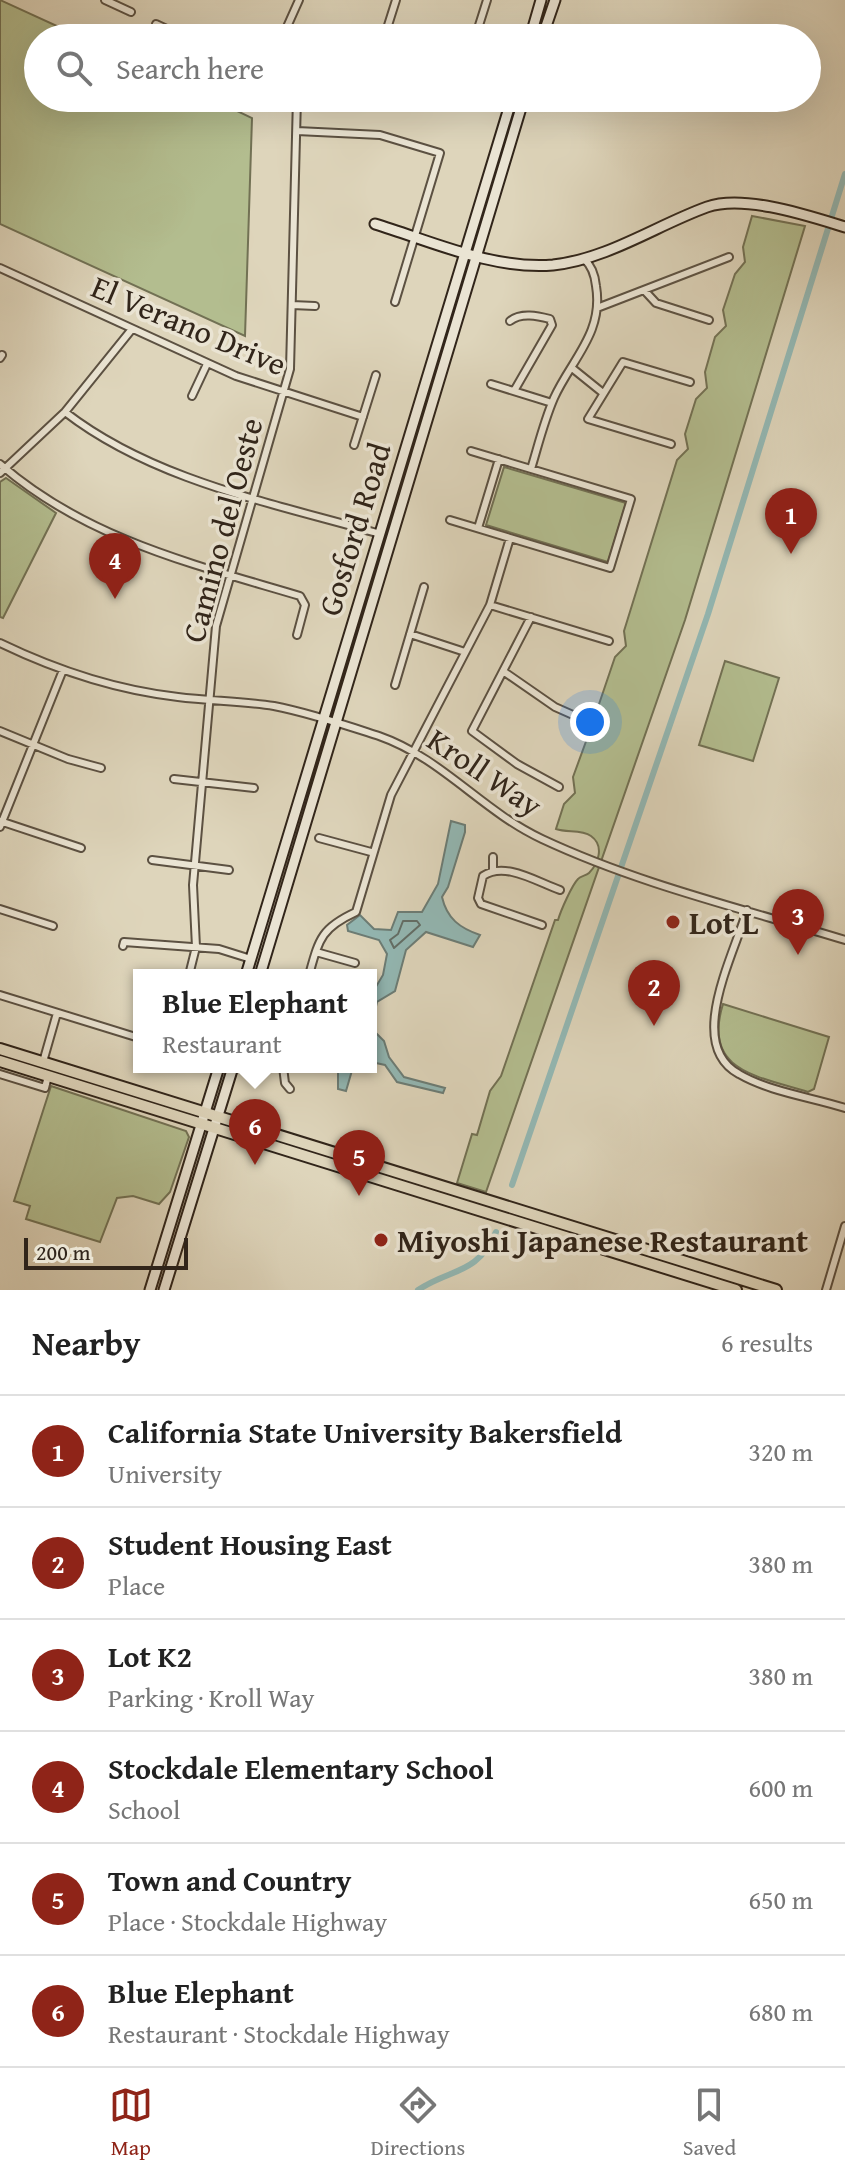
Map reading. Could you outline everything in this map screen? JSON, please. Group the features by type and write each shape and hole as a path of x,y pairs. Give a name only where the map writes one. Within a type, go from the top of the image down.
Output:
{"main road":[{"path":"534,24 541,0"},
{"path":"547,24 555,0"},
{"name":"Gosford Road","path":"262,969 471,254 508,112"},
{"name":"Gosford Road","path":"248,969 380,534 519,112"},
{"path":"375,224 471,254 525,265 584,259 706,207 772,206 841,226"},
{"path":"0,1049 776,1290"},
{"path":"0,1059 34,1066 43,1062"},
{"path":"0,1059 215,1130 736,1290"},
{"path":"150,1290 217,1073"},
{"path":"164,1290 231,1073"},
{"path":"523,1224 532,1221 571,1232 588,1231"}],"street":[{"path":"105,0 131,12"},
{"path":"288,24 299,0"},
{"path":"387,24 396,0"},
{"path":"478,24 484,1"},
{"name":"Camino del Oeste","path":"190,969 196,947 195,863 214,635 290,369 297,112"},
{"path":"297,131 380,135 440,153 395,302"},
{"path":"597,308 729,257"},
{"path":"531,469 552,403 590,337 597,308 594,274 584,259"},
{"name":"El Verano Drive","path":"0,268 207,364 284,393 363,417"},
{"path":"644,290 656,303 709,320"},
{"path":"292,305 315,306"},
{"path":"510,321 515,317 538,316 550,319 552,325 514,391"},
{"path":"132,329 65,412 2,469 59,508 97,529 137,546 305,601 297,635"},
{"path":"671,444 588,419 623,362 690,382"},
{"path":"192,396 207,364"},
{"path":"572,368 603,393"},
{"path":"354,445 376,375"},
{"path":"491,384 552,403"},
{"path":"65,412 100,437 143,460 380,534"},
{"path":"450,520 610,568 631,499 471,451"},
{"path":"478,528 499,459"},
{"path":"311,969 331,924 356,912 365,889 371,852 391,795 490,605 510,538"},
{"path":"395,685 424,587"},
{"path":"490,605 609,641"},
{"path":"531,617 472,731 517,764 559,787"},
{"path":"410,634 465,652"},
{"name":"Kroll Way","path":"0,643 63,670 126,688 276,707 334,722 414,751 526,831 630,873 845,940"},
{"path":"63,670 1,823 81,848"},
{"path":"503,671 555,707 582,719"},
{"path":"0,731 101,768"},
{"path":"174,779 254,788"},
{"path":"319,838 371,852"},
{"path":"493,857 493,869"},
{"path":"152,860 195,863 229,870"},
{"path":"493,869 560,890"},
{"path":"493,869 483,876 478,898 481,904 542,925"},
{"path":"0,909 53,926"},
{"path":"747,910 713,1019 716,1050 726,1065 743,1077 845,1108"},
{"path":"123,946 124,942 196,947 251,959"},
{"path":"316,952 355,963"},
{"path":"0,995 133,1036"},
{"path":"43,1062 57,1013"},
{"path":"284,1073 285,1083 290,1089"},
{"path":"0,1074 45,1088 48,1076"},
{"path":"826,1290 845,1226"}],"green space":[{"path":"0,0 52,24 24,24 24,112 239,112 252,118 245,336 0,224"},
{"path":"752,216 805,226 685,620 486,1192 457,1183 472,1134 477,1135 490,1091 501,1076 555,920 558,920 576,882 589,873 597,860 598,845 591,836 556,829 564,804 575,793 573,777 588,736 599,725 597,710 615,657 626,646 624,631 677,460 688,449 685,434 696,399 707,388 705,372 715,337 726,326 723,310 735,274 745,262 743,247"},
{"path":"504,467 626,503 608,562 486,525"},
{"path":"6,478 56,513 3,618 0,617 0,482"},
{"path":"725,661 779,678 753,761 699,745"},
{"path":"723,1004 829,1037 814,1089 808,1092 753,1075 727,1057 720,1044"},
{"path":"51,1086 186,1131 189,1137 170,1192 159,1204 133,1196 117,1198 100,1242 26,1219 30,1206 14,1201"}],"water":[{"path":"451,821 465,825 448,887 442,897 455,922 480,935 473,947 426,932 406,950 395,991 377,1002 377,985 383,975 387,954 379,940 348,931 347,925 360,915 374,929 391,930 398,912 422,912 438,884"},
{"path":"377,1034 404,1077 445,1088 443,1093 397,1082 385,1065 377,1063"},
{"path":"338,1073 351,1073 346,1091 338,1089"}],"waterway":[{"path":"512,1185 708,614 845,174"},
{"path":"418,1290 472,1264 496,1232"}],"place":[{"name":"California State University Bakersfield","path":"791,554"},
{"name":"Stockdale Elementary School","path":"115,599"},
{"name":"Lot L","path":"673,922"},
{"name":"Lot K2","path":"798,955"},
{"name":"Student Housing East","path":"654,1026"},
{"name":"Blue Elephant","path":"255,1165"},
{"name":"Town and Country","path":"359,1196"},
{"name":"Miyoshi Japanese Restaurant","path":"381,1240"}]}
